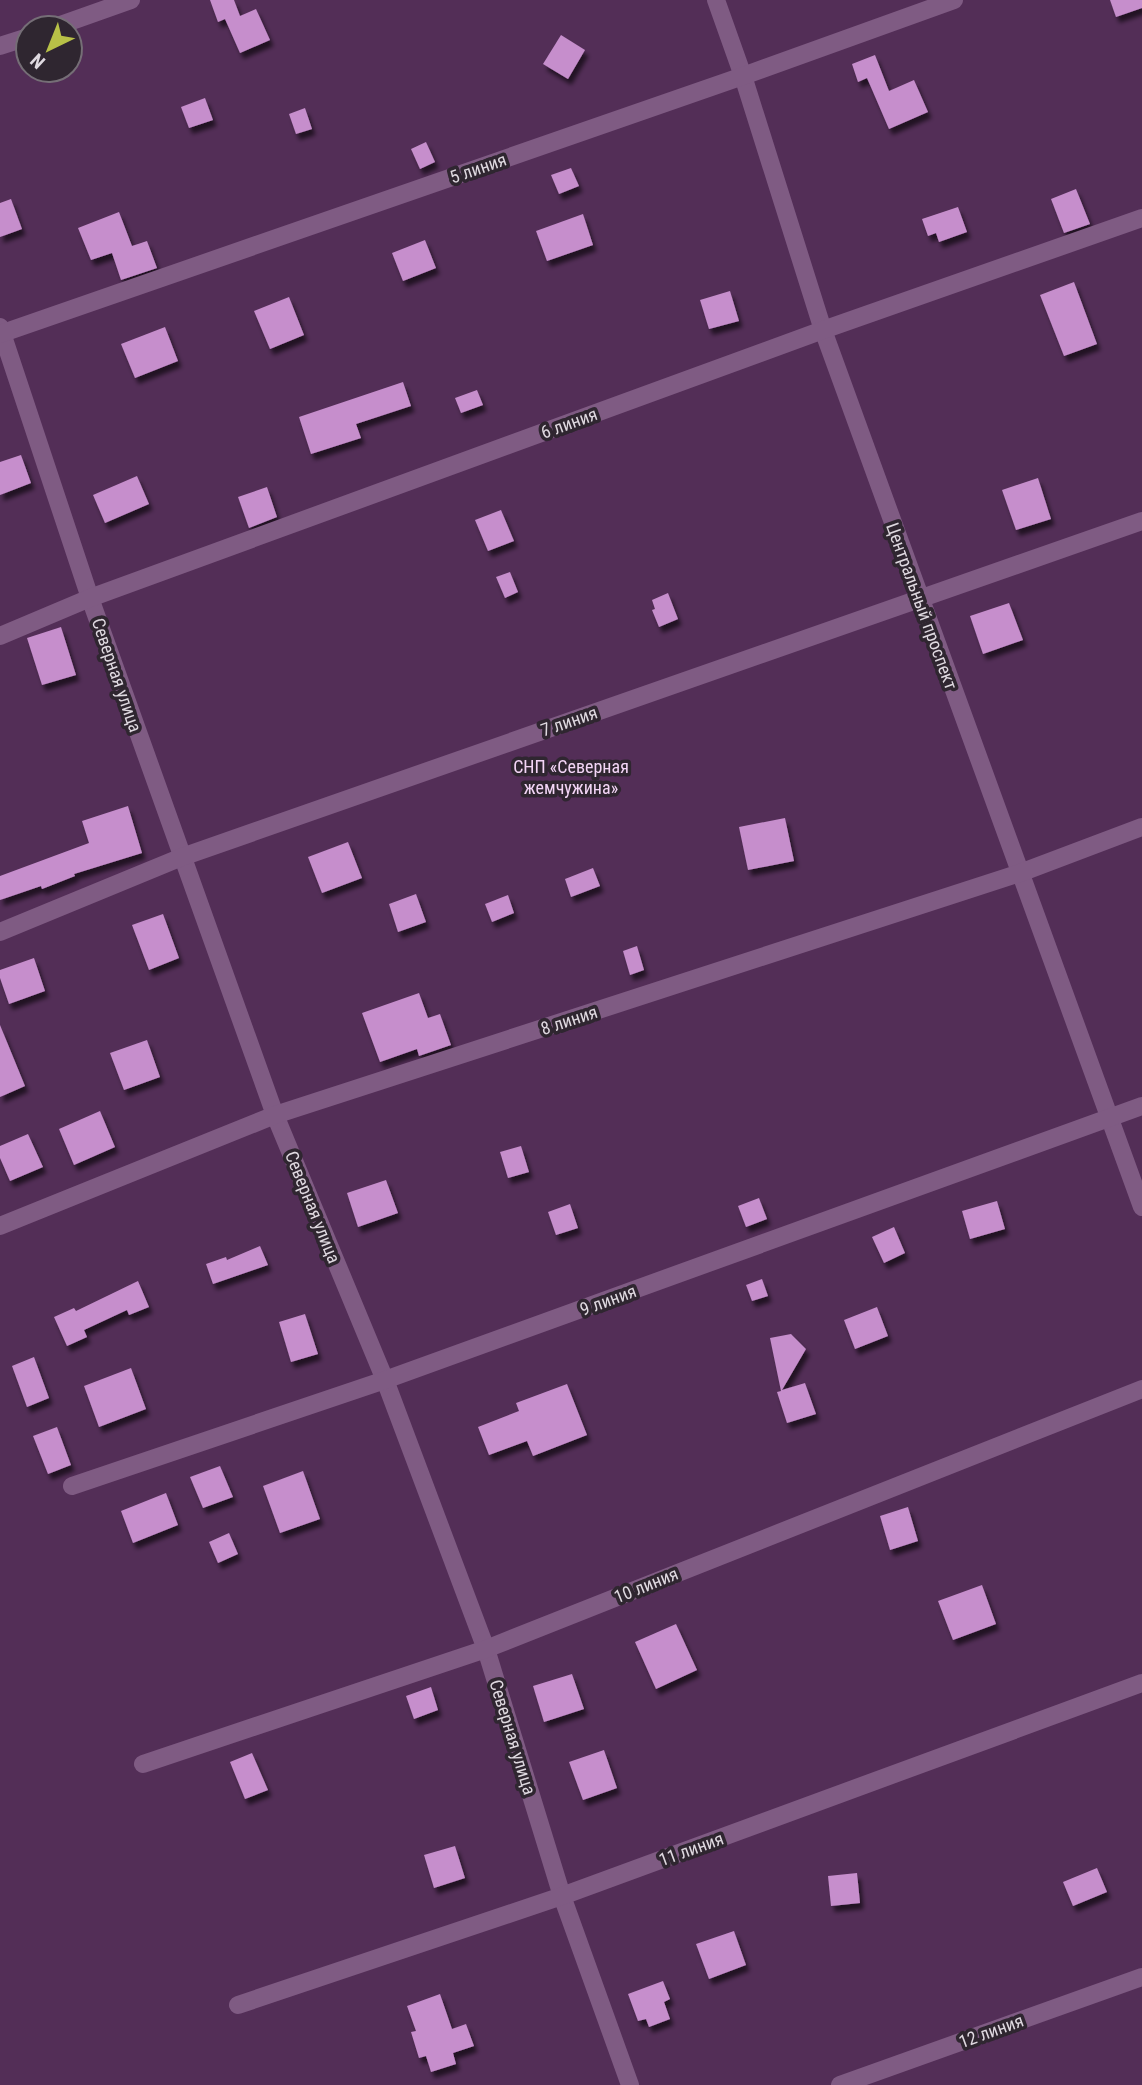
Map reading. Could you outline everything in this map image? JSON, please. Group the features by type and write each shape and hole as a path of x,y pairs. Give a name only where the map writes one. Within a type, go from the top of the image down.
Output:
{"street":[{"path":"84,17 131,0"},
{"name":"Центральный проспект","path":"716,0 743,76 823,330 1142,1207"},
{"name":"5 линия","path":"1,331 743,76 954,0"},
{"name":"6 линия","path":"0,636 90,598 823,330 1142,218"},
{"name":"Северная улица","path":"1,331 90,598 275,1115 385,1381 486,1649 562,1896 630,2085"},
{"name":"7 линия","path":"0,932 182,857 1142,521"},
{"name":"8 линия","path":"0,1226 275,1115 1020,873 1142,827"},
{"name":"9 линия","path":"72,1486 385,1381 1142,1106"},
{"name":"10 линия","path":"144,1764 486,1649 1142,1389"},
{"name":"11 линия","path":"238,2006 562,1896 1142,1683"},
{"name":"12 линия","path":"840,2085 1142,1977"}],"green space":[{"name":"СНП «Северная жемчужина»","path":"0,0 1142,0 1142,2085 0,2085"}],"building":[{"path":"210,0 234,0 240,16 256,9 270,40 240,53 225,19 218,22"},
{"path":"1110,0 1142,0 1142,8 1116,17"},
{"path":"561,35 585,50 568,79 543,64"},
{"path":"875,55 889,91 914,80 928,112 889,129 867,78 858,82 852,64"},
{"path":"205,98 213,120 189,128 181,107"},
{"path":"305,108 312,129 296,134 289,114"},
{"path":"426,142 435,162 420,169 411,149"},
{"path":"571,168 579,186 559,194 551,175"},
{"path":"1076,189 1090,224 1064,233 1051,199"},
{"path":"11,199 22,229 0,237 0,203"},
{"path":"958,207 967,232 939,242 936,233 928,236 922,219"},
{"path":"119,212 132,246 147,241 157,268 121,280 112,253 91,260 78,228"},
{"path":"583,214 593,245 547,261 536,231"},
{"path":"425,240 436,268 403,281 392,253"},
{"path":"1074,282 1097,344 1064,356 1040,295"},
{"path":"730,291 739,321 709,329 700,300"},
{"path":"289,297 304,335 270,349 254,311"},
{"path":"165,327 178,361 135,378 121,344"},
{"path":"403,382 411,406 356,424 361,438 311,454 299,417"},
{"path":"477,390 483,405 461,413 455,398"},
{"path":"21,455 31,483 0,495 0,462"},
{"path":"137,476 149,504 105,523 93,495"},
{"path":"1038,478 1051,519 1016,530 1002,490"},
{"path":"267,487 277,517 249,528 238,497"},
{"path":"501,510 514,541 488,551 475,520"},
{"path":"510,572 518,592 505,598 496,577"},
{"path":"668,593 678,619 659,627 652,610 655,609 652,600"},
{"path":"1009,603 1023,640 983,654 970,616"},
{"path":"61,627 76,675 42,685 27,638"},
{"path":"128,806 142,853 74,874 75,876 42,889 41,886 0,900 0,876 89,843 82,821"},
{"path":"785,818 794,861 748,870 739,827"},
{"path":"348,842 362,878 322,893 308,857"},
{"path":"593,868 600,886 571,897 565,879"},
{"path":"416,894 426,922 398,932 389,904"},
{"path":"508,895 514,913 492,922 485,904"},
{"path":"163,914 179,958 149,970 132,925"},
{"path":"637,946 644,970 630,975 623,951"},
{"path":"34,958 45,991 9,1004 0,970"},
{"path":"419,993 428,1018 440,1014 451,1045 419,1056 417,1049 380,1062 362,1013"},
{"path":"0,1025 25,1086 0,1097"},
{"path":"147,1040 160,1077 124,1090 110,1053"},
{"path":"100,1111 115,1147 74,1165 59,1129"},
{"path":"28,1134 43,1167 10,1181 0,1158 0,1146"},
{"path":"521,1146 529,1172 508,1178 500,1152"},
{"path":"386,1180 398,1213 358,1227 347,1193"},
{"path":"759,1198 767,1219 746,1227 738,1206"},
{"path":"997,1201 1005,1229 970,1239 962,1211"},
{"path":"570,1204 578,1228 556,1235 548,1212"},
{"path":"894,1227 905,1253 884,1263 872,1237"},
{"path":"260,1246 268,1265 213,1284 206,1264 226,1257 227,1260"},
{"path":"762,1279 768,1296 752,1301 746,1285"},
{"path":"138,1281 149,1307 129,1315 127,1310 84,1330 87,1337 67,1346 54,1317 74,1308 76,1311"},
{"path":"877,1307 888,1336 855,1349 844,1320"},
{"path":"305,1314 318,1354 291,1362 279,1322"},
{"path":"791,1334 806,1349 782,1390 805,1383 816,1414 787,1423 777,1392 781,1391 770,1338"},
{"path":"34,1357 49,1398 27,1407 12,1366"},
{"path":"131,1368 146,1409 99,1427 84,1386"},
{"path":"567,1384 587,1435 533,1456 527,1441 489,1455 478,1427 519,1411 516,1403"},
{"path":"57,1427 71,1465 48,1474 33,1436"},
{"path":"220,1466 233,1497 203,1508 190,1477"},
{"path":"303,1471 320,1519 280,1533 263,1486"},
{"path":"166,1493 178,1525 133,1543 121,1511"},
{"path":"908,1507 918,1541 890,1550 880,1516"},
{"path":"229,1533 238,1554 218,1563 209,1542"},
{"path":"982,1585 996,1624 953,1640 938,1601"},
{"path":"676,1624 697,1670 656,1689 635,1642"},
{"path":"572,1674 584,1709 544,1722 533,1686"},
{"path":"431,1687 438,1710 414,1719 406,1696"},
{"path":"604,1750 617,1788 583,1800 569,1762"},
{"path":"252,1753 268,1790 245,1799 230,1762"},
{"path":"455,1846 465,1878 434,1888 424,1855"},
{"path":"1097,1868 1107,1892 1073,1906 1063,1882"},
{"path":"857,1873 860,1903 831,1906 828,1876"},
{"path":"734,1931 746,1965 709,1979 696,1944"},
{"path":"663,1981 670,1999 664,2002 670,2019 649,2027 646,2019 638,2021 628,1994"},
{"path":"440,1994 452,2029 466,2024 474,2046 453,2053 456,2064 431,2072 426,2056 419,2058 411,2032 416,2031 407,2006"}]}
